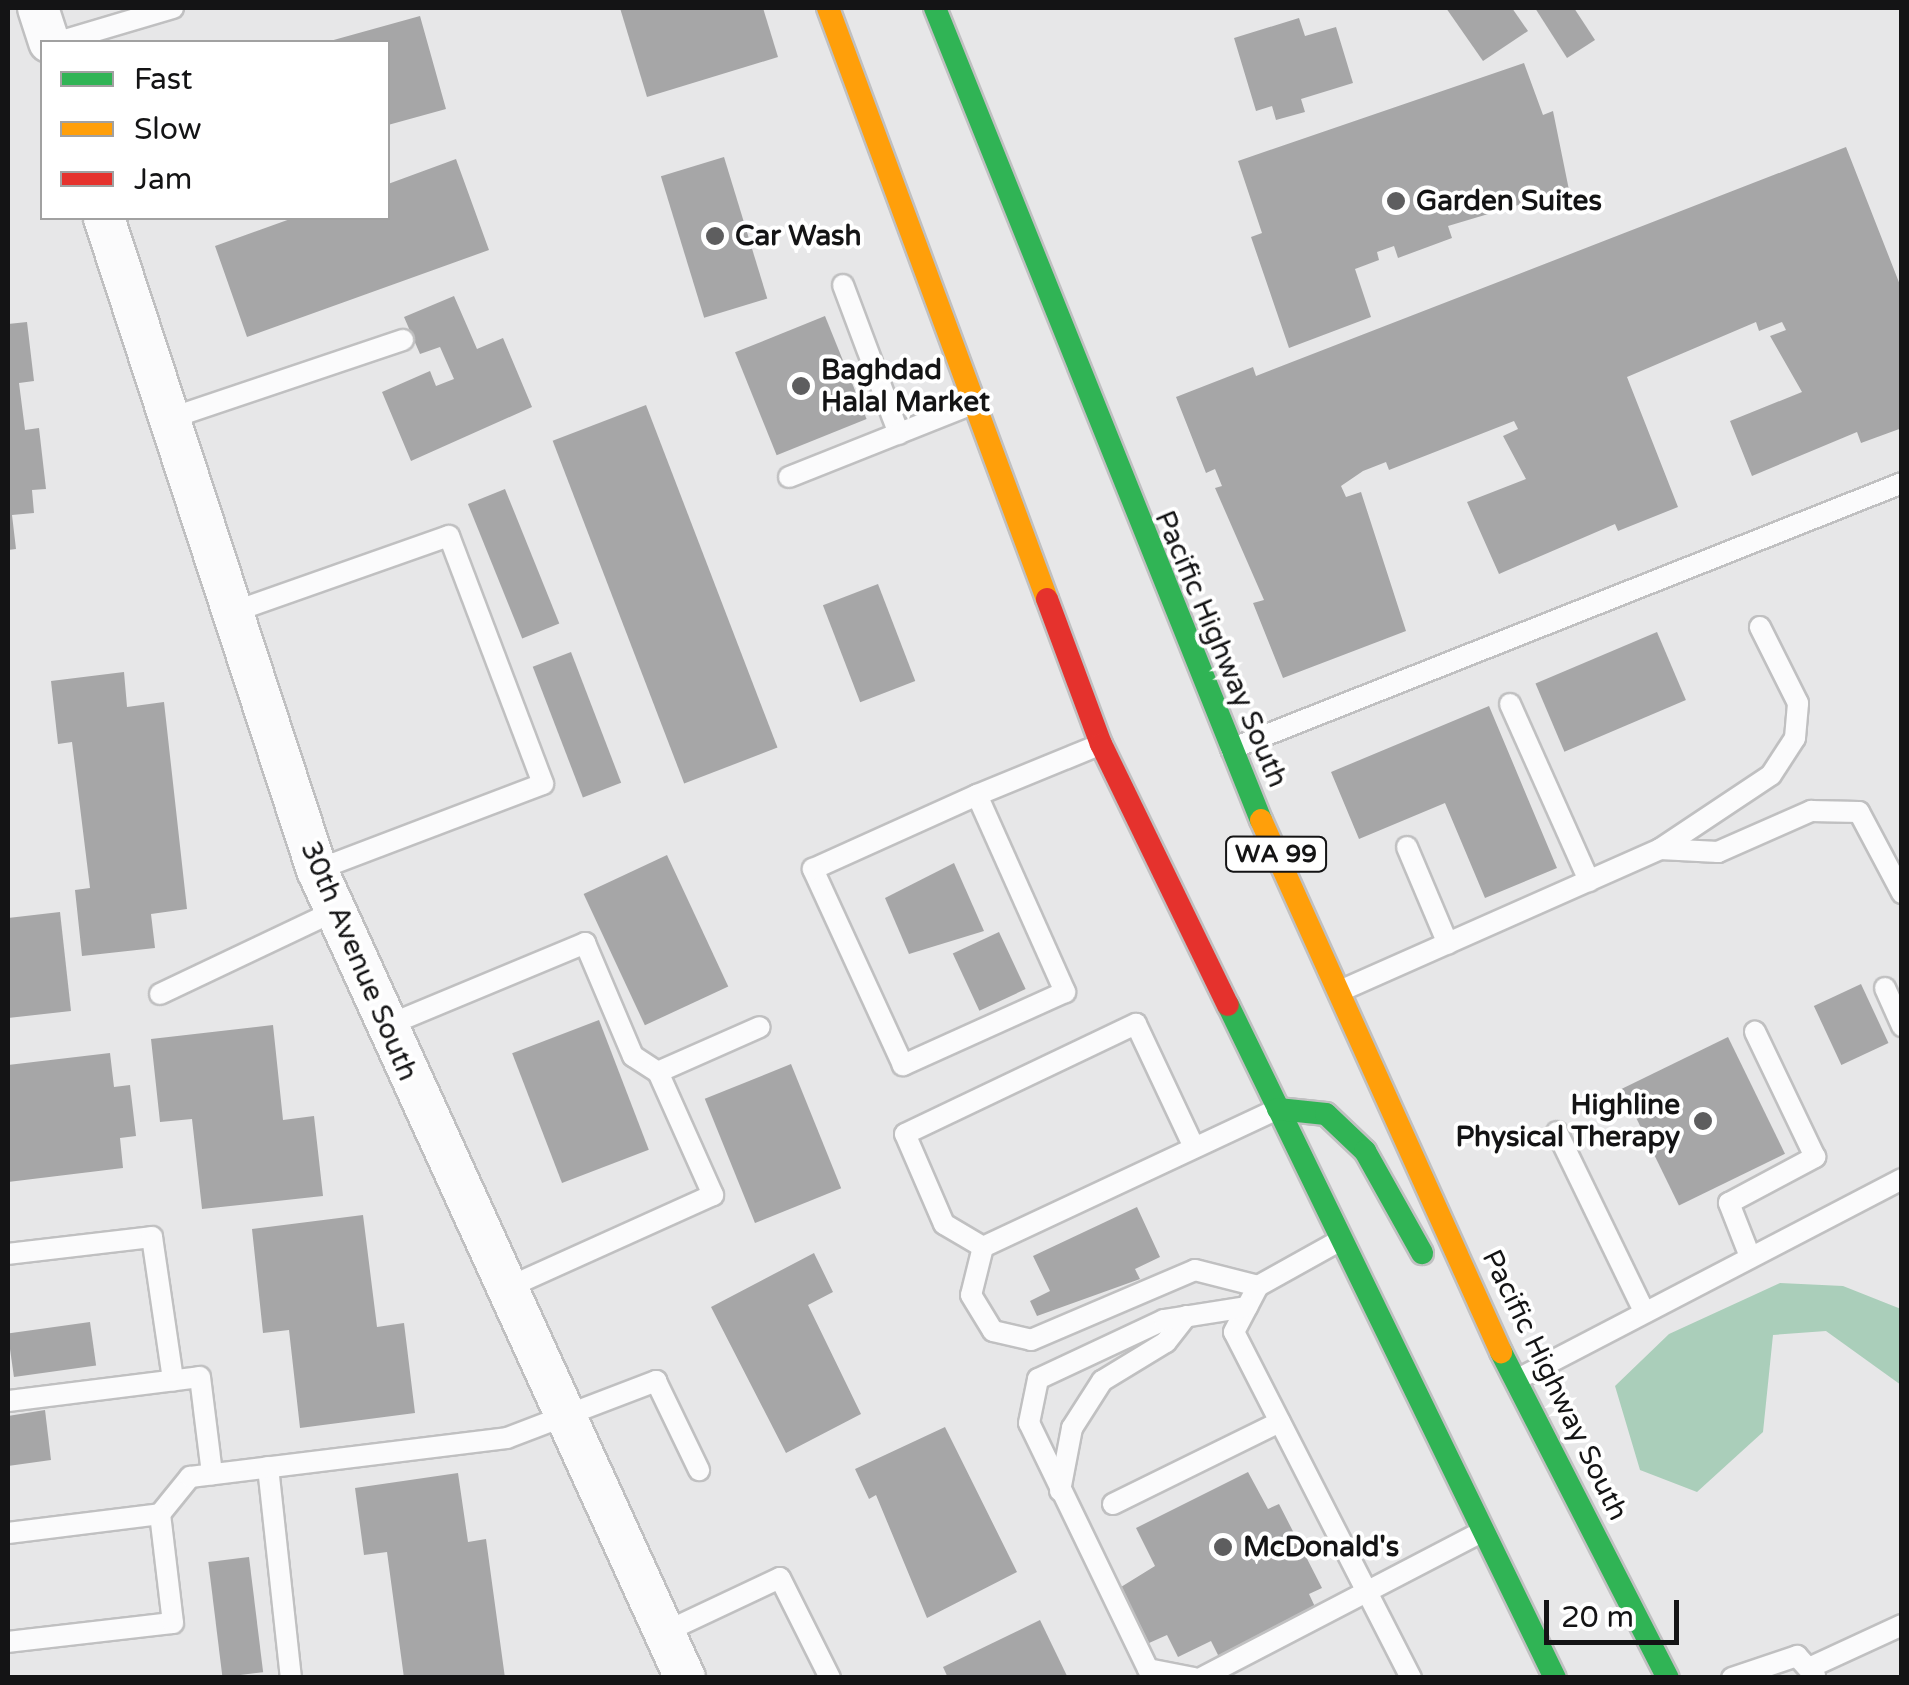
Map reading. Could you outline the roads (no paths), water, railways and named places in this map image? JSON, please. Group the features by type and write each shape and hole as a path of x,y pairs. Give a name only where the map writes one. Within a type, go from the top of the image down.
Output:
{"main road":[{"path":"828,8 1100,744 1555,1678"},
{"name":"Pacific Highway South","path":"935,8 1229,750 1511,1372 1668,1678"},
{"path":"1278,1109 1326,1114 1365,1152 1474,1346 1511,1372"}],"street":[{"path":"38,8 48,40"},
{"name":"30th Avenue South","path":"105,220 316,870 560,1420 685,1678"}],"lane":[{"path":"65,40 173,8"},
{"path":"843,285 899,434"},
{"path":"168,419 403,340"},
{"path":"788,477 974,403"},
{"path":"1229,750 1902,483"},
{"path":"230,613 449,536 542,784 316,870"},
{"path":"1338,992 1660,850 1771,775 1796,738 1798,703 1760,627"},
{"path":"1510,704 1589,881"},
{"path":"977,795 1065,992 903,1065 812,869 977,795 1100,744"},
{"path":"1660,850 1718,852 1811,811 1859,812 1902,893"},
{"path":"1407,847 1448,944"},
{"path":"160,994 335,911"},
{"path":"386,1026 584,943 634,1056 658,1072 713,1195 505,1289"},
{"path":"1885,988 1902,1026"},
{"path":"983,1247 944,1224 905,1134 1136,1024 1194,1148"},
{"path":"658,1072 760,1026"},
{"path":"1749,1254 1729,1203 1816,1157 1755,1032"},
{"path":"983,1247 1278,1109"},
{"path":"1557,1132 1642,1307"},
{"path":"1511,1372 1902,1180"},
{"path":"8,1254 152,1237 172,1380"},
{"path":"1341,1240 1258,1286 1234,1332 1410,1678"},
{"path":"983,1247 971,1295 993,1331 1031,1340 1195,1270 1258,1286"},
{"path":"1247,1307 1186,1316 1038,1379 1028,1423 1060,1498 1148,1669 1197,1678 1484,1531"},
{"path":"1060,1498 1072,1428 1102,1380 1166,1342 1186,1316"},
{"path":"8,1401 200,1377 212,1474"},
{"path":"8,1533 160,1514 190,1477 506,1438 656,1381 699,1470"},
{"path":"1113,1504 1280,1422"},
{"path":"268,1467 291,1678"},
{"path":"8,1642 172,1624 160,1514"},
{"path":"663,1633 780,1578 830,1678"},
{"path":"1732,1678 1765,1660 1798,1656 1814,1672 1902,1625"}],"place":[{"name":"Garden Suites","path":"1396,201"},
{"name":"Car Wash","path":"715,236"},
{"name":"Baghdad Halal Market","path":"801,386"},
{"name":"Highline Physical Therapy","path":"1703,1121"},
{"name":"McDonald's","path":"1223,1547"}]}
